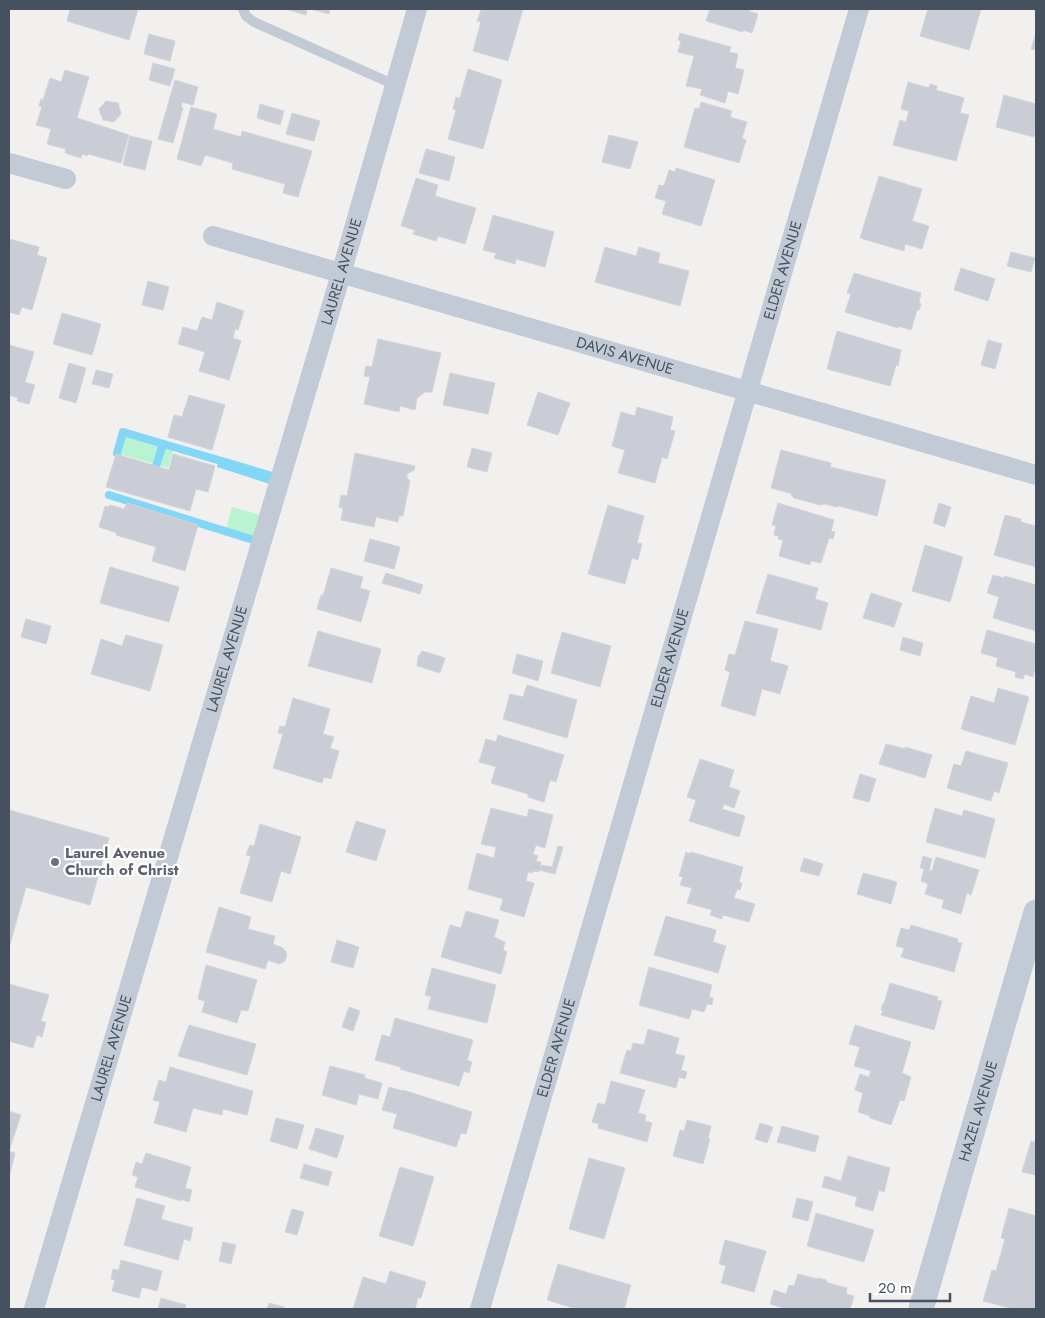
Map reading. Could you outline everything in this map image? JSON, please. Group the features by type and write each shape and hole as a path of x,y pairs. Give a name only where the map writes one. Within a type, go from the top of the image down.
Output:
{"street":[{"name":"LAUREL AVENUE","path":"34,1309 341,274 417,9"},
{"name":"ELDER AVENUE","path":"480,1309 859,9"},
{"path":"9,162 66,179"},
{"name":"DAVIS AVENUE","path":"213,236 1036,475"},
{"name":"HAZEL AVENUE","path":"921,1309 1036,912"}],"lane":[{"path":"243,9 246,16 254,22 395,85"}],"green space":[{"path":"125,435 173,450 168,468 120,454"},
{"path":"232,507 267,517 260,540 226,530"}],"water":[{"path":"218,462 278,480 276,486 217,467"}],"building":[{"path":"67,9 138,9 129,40 67,21 70,10"},
{"path":"307,9 306,15 289,10"},
{"path":"310,9 330,9 329,14"},
{"path":"485,9 523,9 508,61 473,51 481,22 477,21 481,10 484,11"},
{"path":"710,9 750,9 749,11 758,14 752,33 706,21"},
{"path":"928,9 981,9 969,50 920,36"},
{"path":"680,33 731,47 729,52 738,54 735,68 744,70 738,94 728,91 725,103 700,95 702,89 686,86 694,56 678,52 681,41 678,40"},
{"path":"149,34 175,41 170,61 144,54"},
{"path":"1036,36 1036,50 1031,49"},
{"path":"153,63 175,69 170,86 149,80"},
{"path":"468,69 502,80 483,149 448,139 456,110 453,109 456,97 460,98"},
{"path":"65,70 89,77 77,118 129,135 121,163 88,154 87,156 82,154 81,158 65,153 66,149 47,144 51,129 36,125 42,107 39,106 41,99 43,100 50,78 61,82"},
{"path":"175,80 198,87 193,105 182,102 181,107 183,108 173,143 158,139"},
{"path":"908,82 929,88 930,84 937,86 936,90 964,98 960,113 969,115 956,161 893,145 900,120 906,122 909,111 901,109"},
{"path":"1004,95 1036,104 1034,137 996,127"},
{"path":"106,101 118,103 121,114 114,122 103,120 99,109"},
{"path":"701,102 732,111 730,117 747,122 742,138 746,140 739,163 684,147 695,108 699,109"},
{"path":"260,104 284,111 280,125 257,118"},
{"path":"191,107 217,114 213,129 241,137 242,131 312,151 298,197 283,193 285,184 232,169 233,163 205,155 201,166 177,159"},
{"path":"292,113 320,121 314,141 286,134"},
{"path":"609,135 638,142 630,169 602,162"},
{"path":"130,136 152,141 145,170 123,165"},
{"path":"426,149 455,157 449,181 419,173"},
{"path":"676,168 715,180 701,226 662,214 666,201 655,198 659,185 664,186 669,170 675,172"},
{"path":"879,176 922,189 912,221 929,226 922,249 905,244 904,251 860,238"},
{"path":"416,178 438,185 435,196 476,208 465,244 438,236 436,241 413,234 415,230 401,226"},
{"path":"493,215 554,232 545,267 516,259 515,264 494,258 496,253 483,250"},
{"path":"9,239 39,247 37,255 47,258 32,310 22,307 19,315 9,312"},
{"path":"605,247 636,256 639,247 660,253 658,263 689,271 680,306 595,282"},
{"path":"1011,252 1035,258 1031,272 1007,266"},
{"path":"961,268 995,279 988,301 954,290"},
{"path":"854,273 921,293 919,303 921,304 919,310 917,310 911,330 845,312 851,294 847,293"},
{"path":"148,281 169,287 163,310 142,305"},
{"path":"217,302 244,311 238,330 235,329 233,338 241,341 229,380 199,371 205,352 178,344 183,327 197,331 202,317 212,320"},
{"path":"62,313 101,324 92,355 53,344"},
{"path":"837,331 901,350 898,366 896,365 890,386 827,369"},
{"path":"378,339 441,353 432,392 425,392 417,398 415,410 400,406 399,412 364,404 370,377 364,376 366,366 372,367"},
{"path":"988,340 1002,344 995,369 981,365"},
{"path":"9,345 34,352 25,382 35,385 29,404 17,401 18,398 9,395"},
{"path":"69,363 86,368 76,403 59,398"},
{"path":"96,370 113,374 109,388 92,384"},
{"path":"450,373 495,383 488,414 443,405"},
{"path":"538,392 570,403 558,435 527,425"},
{"path":"189,395 225,405 212,450 168,437 174,415 182,417"},
{"path":"637,407 673,417 670,430 675,431 667,459 662,457 655,483 618,473 625,450 612,446 621,412 635,416"},
{"path":"472,448 492,453 487,472 467,467"},
{"path":"781,450 831,463 830,467 886,480 877,516 839,506 820,505 794,498 790,493 771,488"},
{"path":"355,453 415,466 414,470 407,474 407,478 410,481 403,516 399,516 398,522 376,517 374,527 341,520 343,508 339,507 341,495 347,496"},
{"path":"116,454 169,470 173,454 215,466 208,492 196,489 190,511 106,487"},
{"path":"127,503 198,525 185,571 152,561 156,547 116,535 117,533 99,527 105,506 108,507 110,505 124,509"},
{"path":"778,503 834,520 831,531 835,532 833,539 829,538 821,563 811,561 810,565 779,556 783,540 778,539 779,536 774,535 776,526 772,525"},
{"path":"939,503 951,507 945,527 933,523"},
{"path":"608,505 644,516 637,543 642,544 638,560 632,558 625,584 588,574"},
{"path":"1005,515 1021,519 1021,522 1036,526 1036,567 994,555"},
{"path":"370,539 400,547 394,569 364,561"},
{"path":"925,545 963,557 950,602 912,591"},
{"path":"110,567 179,587 169,622 100,603"},
{"path":"331,568 363,577 360,588 370,591 361,622 317,609"},
{"path":"386,573 423,585 420,594 382,583"},
{"path":"768,574 818,588 815,599 828,603 821,630 756,613"},
{"path":"993,575 1004,578 1005,576 1036,585 1036,631 993,618 999,597 987,593"},
{"path":"871,593 902,603 894,627 863,618"},
{"path":"26,619 51,626 46,644 21,637"},
{"path":"745,621 778,629 770,661 788,666 780,694 762,689 755,716 721,706 730,672 725,670 729,654 735,655"},
{"path":"987,630 1036,644 1036,668 1033,677 1025,674 1023,679 1015,677 1016,672 996,666 998,658 981,653"},
{"path":"318,631 381,649 372,683 308,666"},
{"path":"562,632 611,646 600,687 551,673"},
{"path":"126,635 163,645 150,691 91,674 101,639 122,646"},
{"path":"903,637 923,643 920,656 900,650"},
{"path":"422,651 445,658 440,673 417,666 418,657"},
{"path":"517,654 543,661 538,681 512,673"},
{"path":"527,685 577,700 567,738 503,719 510,694 523,697"},
{"path":"998,688 1029,697 1015,745 961,729 971,696 994,703"},
{"path":"293,698 330,709 323,734 334,737 330,748 339,751 331,779 324,777 322,783 273,768 283,734 278,733 280,726 285,727"},
{"path":"498,735 564,755 556,782 550,780 544,802 528,797 528,794 491,783 496,767 479,762 486,739 496,742"},
{"path":"886,744 905,749 905,747 932,755 925,778 879,764"},
{"path":"966,751 1008,763 999,793 994,791 991,801 947,788 954,764 961,766"},
{"path":"700,759 734,770 729,787 740,791 734,808 724,804 722,809 745,816 739,837 689,821 696,800 687,797"},
{"path":"860,774 876,779 869,802 853,798"},
{"path":"491,808 527,817 529,809 553,815 545,848 536,845 533,854 538,856 536,861 541,862 540,865 552,867 558,846 563,847 555,874 539,870 539,872 528,872 526,881 534,883 524,917 500,910 503,899 468,889 477,853 494,858 496,847 481,844"},
{"path":"935,808 962,816 964,810 995,819 985,858 926,842"},
{"name":"Laurel Avenue Church of Christ","path":"9,810 109,838 90,905 26,887 9,948"},
{"path":"356,821 386,830 376,861 346,852"},
{"path":"260,824 301,837 290,874 281,871 272,902 240,893 251,856 246,855 250,845 254,846"},
{"path":"686,852 743,867 739,882 742,883 740,890 737,889 734,898 755,904 749,922 723,915 722,919 710,915 712,910 687,903 692,888 680,885 683,877 679,876"},
{"path":"923,856 932,859 929,870 932,871 936,857 979,870 971,895 967,893 961,914 942,908 944,900 925,894 928,884 921,881 924,869 920,868"},
{"path":"804,858 823,864 819,876 800,871"},
{"path":"863,873 897,882 891,904 857,894"},
{"path":"219,907 251,917 248,929 275,936 273,944 283,948 287,954 285,961 279,964 268,960 265,969 206,952"},
{"path":"466,911 499,920 494,937 505,942 503,950 507,952 501,974 441,957 450,925 461,928"},
{"path":"666,916 716,930 713,942 726,946 718,973 654,955"},
{"path":"911,925 958,939 957,942 962,943 954,972 901,957 904,948 896,946 901,928 909,930"},
{"path":"337,940 359,947 353,968 331,962"},
{"path":"206,965 257,980 248,1011 241,1010 237,1023 202,1012 205,1001 198,999"},
{"path":"649,967 712,985 709,997 713,998 712,1005 707,1004 704,1012 692,1009 689,1019 639,1005"},
{"path":"432,968 496,985 487,1023 428,1009 431,997 425,995"},
{"path":"890,983 938,997 937,1000 942,1001 934,1030 881,1015"},
{"path":"9,984 49,995 41,1021 46,1022 42,1037 37,1035 33,1048 9,1041"},
{"path":"349,1007 360,1011 353,1031 342,1027"},
{"path":"395,1018 473,1040 467,1060 472,1062 469,1073 464,1071 459,1086 375,1060 382,1035 390,1037"},
{"path":"189,1025 256,1044 247,1075 178,1056"},
{"path":"855,1025 911,1042 902,1073 911,1077 904,1101 900,1100 891,1125 858,1112 863,1093 855,1090 860,1074 869,1077 871,1071 854,1066 860,1047 849,1044"},
{"path":"648,1029 679,1038 675,1054 685,1056 681,1070 687,1072 685,1079 679,1077 676,1088 620,1073 627,1050 631,1051 633,1043 644,1045"},
{"path":"330,1066 365,1075 364,1078 382,1083 378,1099 359,1094 356,1105 322,1095"},
{"path":"170,1067 253,1091 247,1115 223,1109 222,1115 193,1108 186,1132 154,1123 160,1102 153,1100 159,1080 166,1082"},
{"path":"611,1081 645,1090 638,1113 646,1115 645,1121 652,1123 647,1142 598,1128 599,1124 592,1122 598,1103 605,1105"},
{"path":"389,1087 472,1112 466,1134 461,1133 456,1147 393,1128 397,1114 382,1110"},
{"path":"9,1111 21,1115 10,1149"},
{"path":"276,1118 304,1125 297,1149 270,1141"},
{"path":"687,1120 711,1126 708,1138 710,1139 703,1164 673,1156 680,1130 684,1131"},
{"path":"760,1123 773,1127 767,1143 755,1139"},
{"path":"782,1126 819,1136 815,1152 777,1142"},
{"path":"316,1128 344,1136 337,1158 309,1149"},
{"path":"1036,1136 1036,1175 1022,1172 1031,1141 1035,1142"},
{"path":"10,1151 15,1153 10,1173"},
{"path":"146,1153 191,1167 185,1188 192,1190 189,1202 135,1187 138,1177 132,1175 136,1162 142,1164"},
{"path":"848,1156 890,1168 884,1192 879,1190 873,1211 855,1206 857,1197 822,1187 825,1176 841,1181"},
{"path":"589,1158 625,1168 604,1239 569,1229"},
{"path":"304,1164 332,1172 328,1186 300,1178"},
{"path":"400,1167 434,1177 413,1246 379,1236"},
{"path":"137,1198 165,1206 161,1219 193,1228 190,1241 184,1239 178,1260 124,1245"},
{"path":"797,1198 813,1202 808,1221 792,1217"},
{"path":"1009,1208 1036,1216 1035,1309 1014,1309 983,1301 992,1270 996,1271 1005,1239 1001,1238"},
{"path":"292,1209 304,1212 297,1235 285,1232"},
{"path":"816,1213 874,1230 864,1262 807,1246"},
{"path":"725,1240 766,1251 754,1292 721,1283 726,1266 719,1264"},
{"path":"223,1242 236,1245 231,1264 219,1261"},
{"path":"121,1260 162,1271 157,1291 142,1287 139,1298 112,1291 115,1280 111,1279 113,1269 119,1270"},
{"path":"558,1264 631,1285 624,1309 577,1309 547,1300"},
{"path":"390,1271 426,1282 415,1309 353,1309 363,1277 386,1284"},
{"path":"798,1274 826,1280 828,1283 847,1288 846,1294 854,1296 850,1309 786,1309 770,1304 774,1290 786,1294 789,1285 794,1286"},
{"path":"161,1298 186,1305 185,1309 158,1309"},
{"path":"269,1303 284,1307 283,1309 267,1309"}],"waterway":[{"path":"117,453 123,432 279,478"},
{"path":"156,466 163,444"},
{"path":"109,495 260,542"}],"place":[{"name":"Laurel Avenue Church of Christ","path":"55,862"}]}
